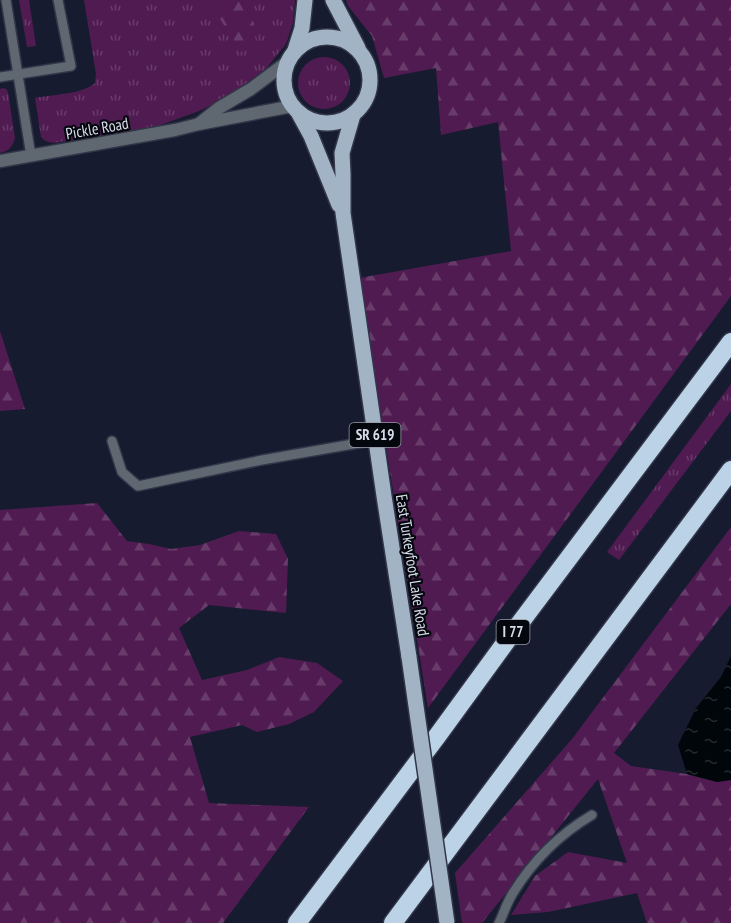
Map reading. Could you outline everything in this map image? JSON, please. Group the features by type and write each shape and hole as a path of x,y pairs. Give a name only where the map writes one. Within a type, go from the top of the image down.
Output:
{"highway":[{"name":"I 77","path":"297,923 731,342"},
{"path":"393,923 731,470"}],"main road":[{"path":"305,0 302,28 284,75 284,90 296,110 312,121 326,124 340,122 353,115 363,105 369,91 370,77 367,63 333,0"},
{"path":"291,56 306,41 320,37 335,37 348,42 359,51"},
{"name":"East Turkeyfoot Lake Road","path":"296,110 311,136 343,213"},
{"name":"East Turkeyfoot Lake Road","path":"353,115 342,153 343,213 447,923"}],"street":[{"name":"Pickle Road","path":"199,124 219,108 251,90 291,56"},
{"name":"Pickle Road","path":"0,162 199,124 296,110"}],"lane":[{"path":"6,0 31,156"},
{"path":"0,77 71,66 58,0"},
{"path":"111,441 122,471 138,486 262,460 376,440"},
{"path":"499,923 512,895 525,875 572,827 592,815"}],"green space":[{"path":"19,0 29,0 36,46 27,47"},
{"path":"84,0 208,0 215,9 254,23 242,0 295,0 293,23 286,44 265,70 222,100 155,127 51,143 41,137 35,98 75,92 95,83 96,74"},
{"path":"208,0 242,0 254,23 256,45 241,52"},
{"path":"346,0 731,0 731,296 428,708 359,278 511,251 498,122 441,135 436,68 384,78 372,36 348,6"},
{"path":"319,57 329,57 338,61 346,69 350,83 346,97 338,105 329,109 319,109 310,105 302,97 298,88 298,78 302,69 310,61"},
{"path":"3,88 8,92 15,138 10,148 0,153 0,89"},
{"path":"0,331 25,409 0,411"},
{"path":"731,384 731,411 619,560 607,552"},
{"path":"97,503 127,541 171,549 200,545 239,531 276,534 288,559 286,613 209,605 179,628 202,680 247,670 279,657 317,663 343,681 314,712 289,724 257,732 242,725 190,737 209,803 309,807 223,923 0,923 0,510"},
{"path":"731,527 731,604 614,753 631,766 687,774 717,782 731,780 731,923 647,923 637,893 548,912 511,915 535,876 568,852 627,863 598,779 482,923 462,923 455,873 572,739"}],"water":[{"path":"731,656 731,780 717,782 687,774 678,745 696,708 721,677"}]}
